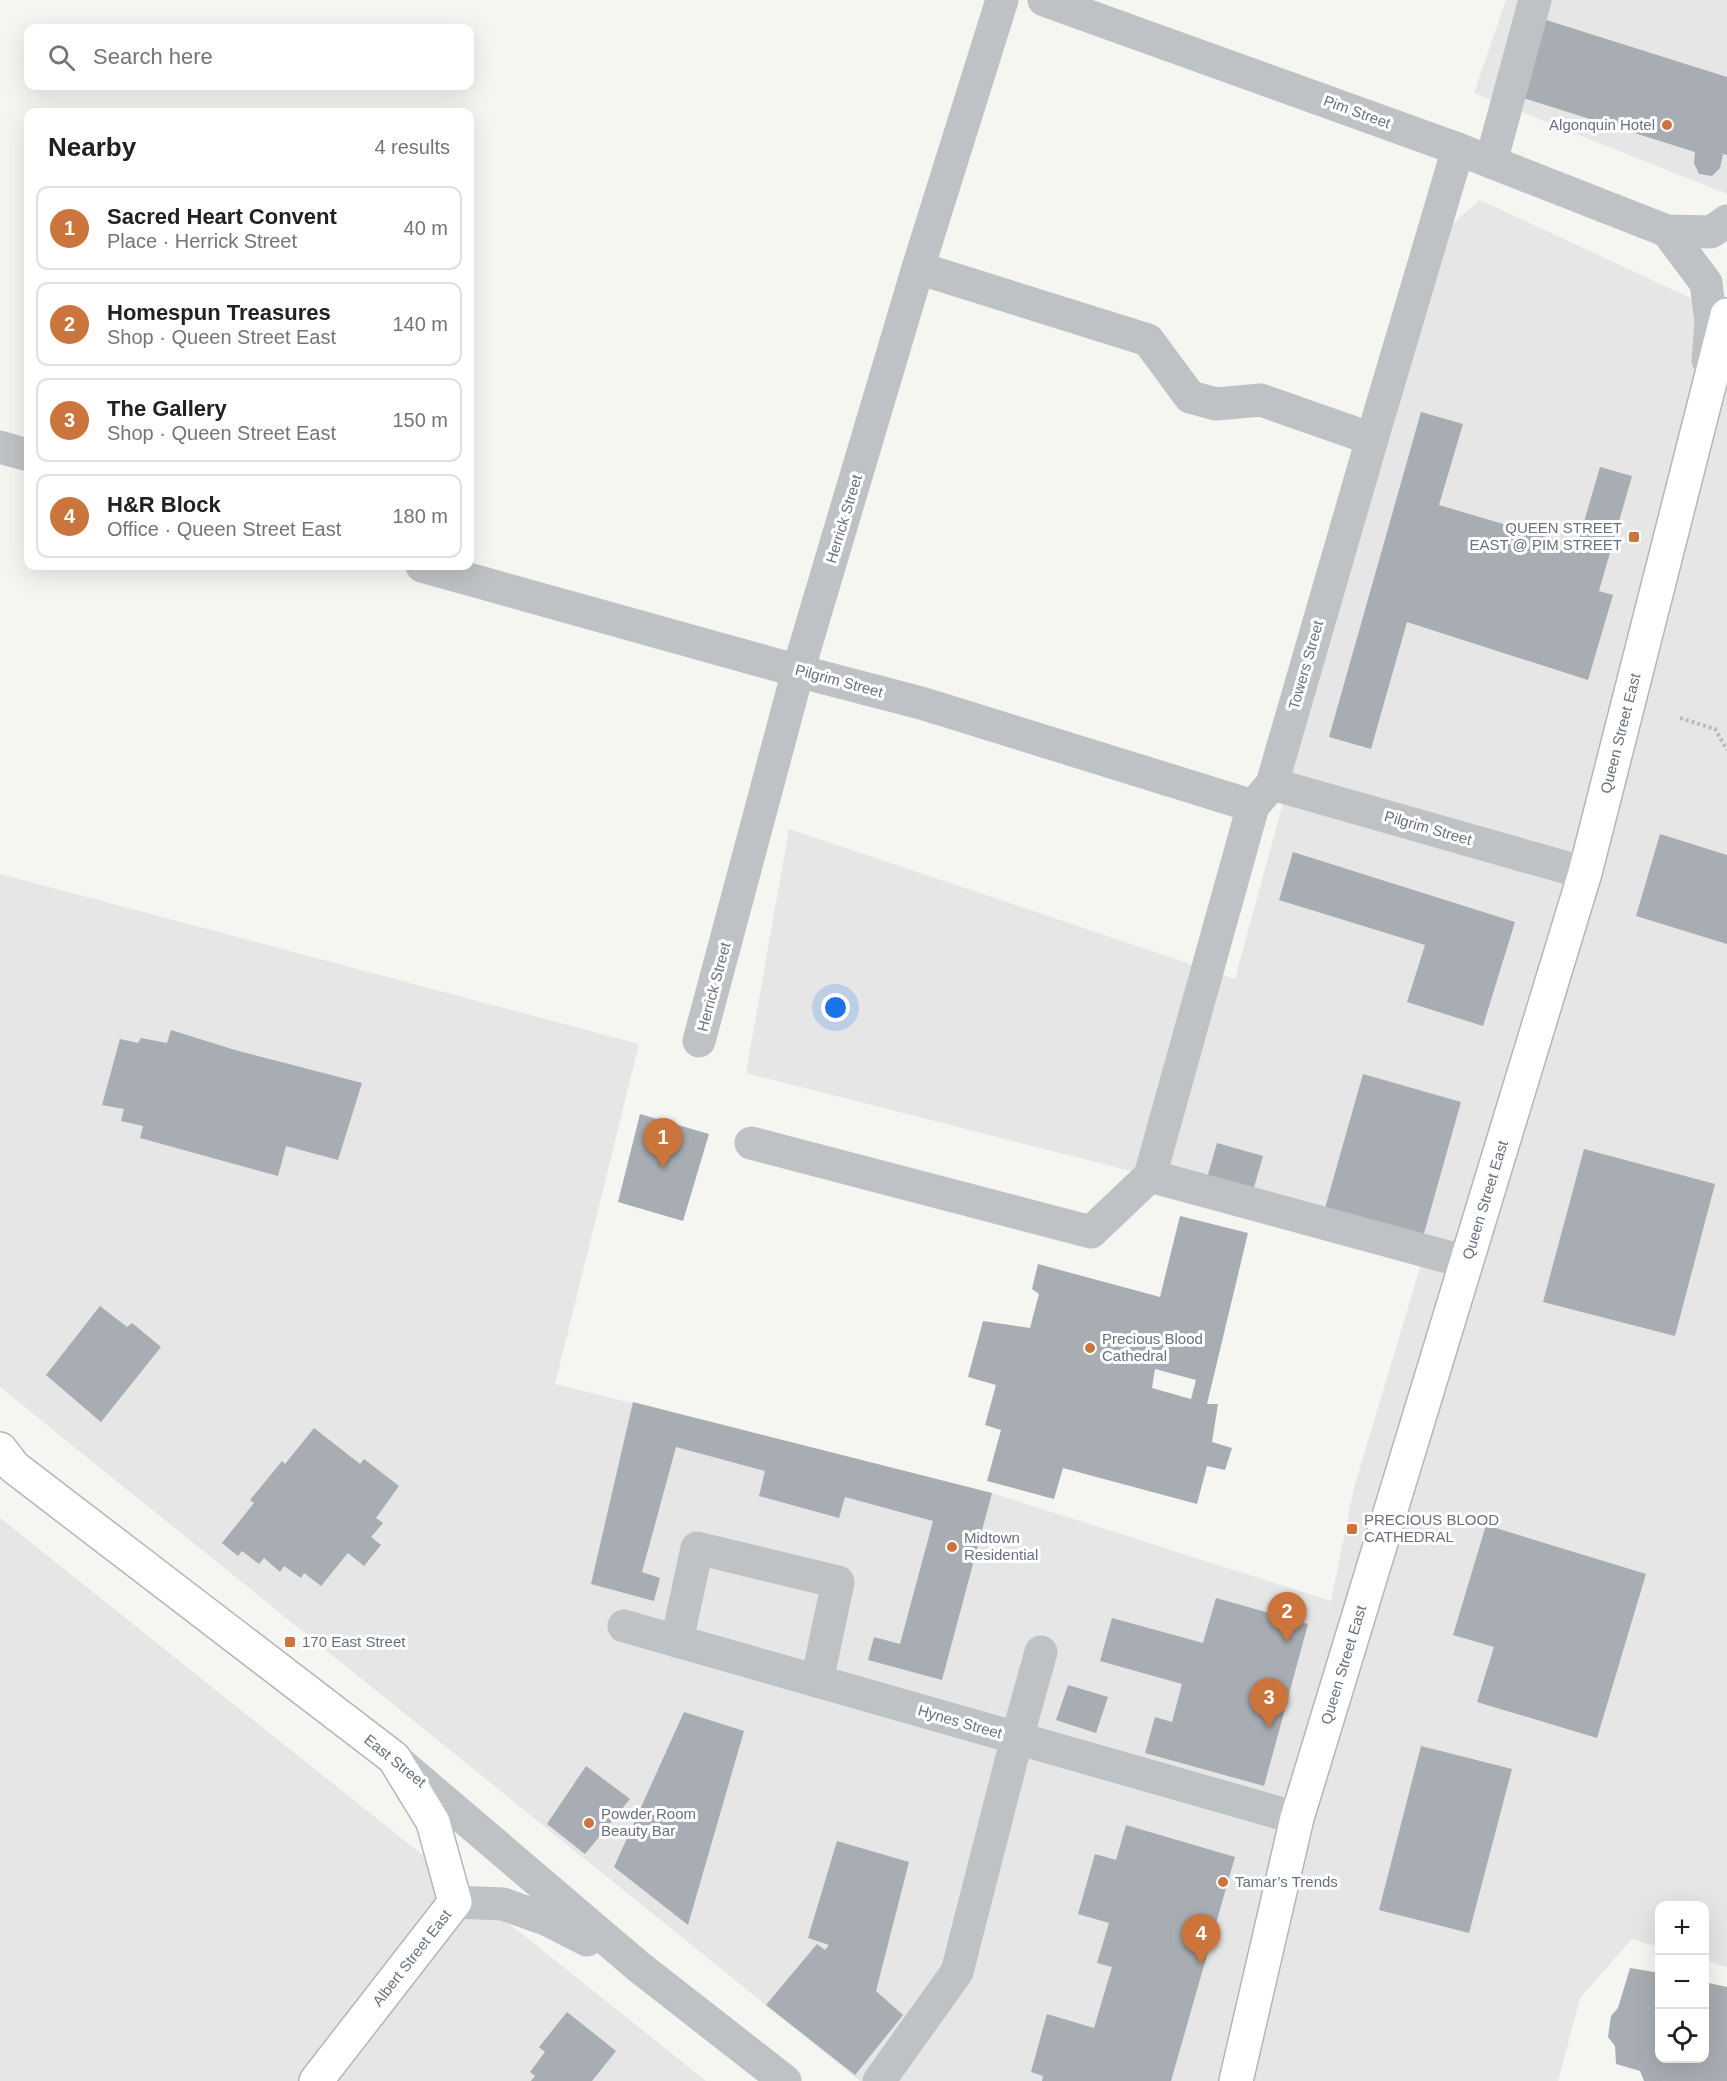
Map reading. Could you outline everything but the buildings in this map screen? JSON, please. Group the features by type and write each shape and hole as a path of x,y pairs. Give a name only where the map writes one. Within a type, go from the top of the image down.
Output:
{"main road":[{"name":"Queen Street East","path":"1236,2081 1297,1818 1585,873 1716,396 1727,315"},
{"name":"East Street","path":"5,1459 393,1758"},
{"name":"Albert Street East","path":"316,2081 455,1902 432,1822 393,1758"}],"street":[{"name":"Herrick Street","path":"699,1041 798,671 918,268 1002,0"},
{"name":"Pim Street","path":"1044,0 1458,149 1667,231"},
{"path":"1491,162 1535,0"},
{"name":"Towers Street","path":"1150,1176 1262,795 1458,149"},
{"path":"1667,231 1711,232 1727,221"},
{"path":"1667,231 1706,283 1716,396"},
{"path":"918,268 1148,340 1190,397 1216,404 1261,399 1371,439"},
{"path":"0,447 24,454"},
{"name":"Pilgrim Street","path":"436,570 798,671 1262,795 1585,873"},
{"path":"751,1143 1091,1232 1150,1176 1466,1262"},
{"path":"677,1641 697,1548 838,1582 817,1681"},
{"name":"Hynes Street","path":"624,1626 1297,1818"},
{"path":"879,2081 957,1972 1041,1652"},
{"name":"East Street","path":"393,1758 639,1967 785,2081"},
{"path":"455,1902 503,1904 548,1920 639,1967"}],"path":[{"path":"1680,718 1715,729 1727,750"}],"shaded area":[{"path":"1506,0 1727,0 1727,194 1474,93"},
{"path":"1480,200 1727,315 1727,1967 1709,1961 1709,1901 1655,1901 1655,1946 1632,1939 1580,1998 1558,2081 860,2081 0,1387 0,874 639,1044 555,1384 992,1493 1331,1601 1354,1488 1425,1251 1150,1176 746,1073 789,829 1235,979 1438,236"},
{"path":"0,1518 706,2081 0,2081"}],"place":[{"name":"Algonquin Hotel","path":"1667,125"},
{"name":"QUEEN STREET EAST @ PIM STREET","path":"1634,537"},
{"name":"Sacred Heart Convent","path":"663,1168"},
{"name":"Precious Blood Cathedral","path":"1090,1348"},
{"name":"PRECIOUS BLOOD CATHEDRAL","path":"1352,1529"},
{"name":"Midtown Residential","path":"952,1547"},
{"name":"170 East Street","path":"290,1642"},
{"name":"Homespun Treasures","path":"1287,1642"},
{"name":"The Gallery","path":"1269,1728"},
{"name":"Powder Room Beauty Bar","path":"589,1823"},
{"name":"Tamar’s Trends","path":"1223,1882"},
{"name":"H&R Block","path":"1201,1964"}]}
